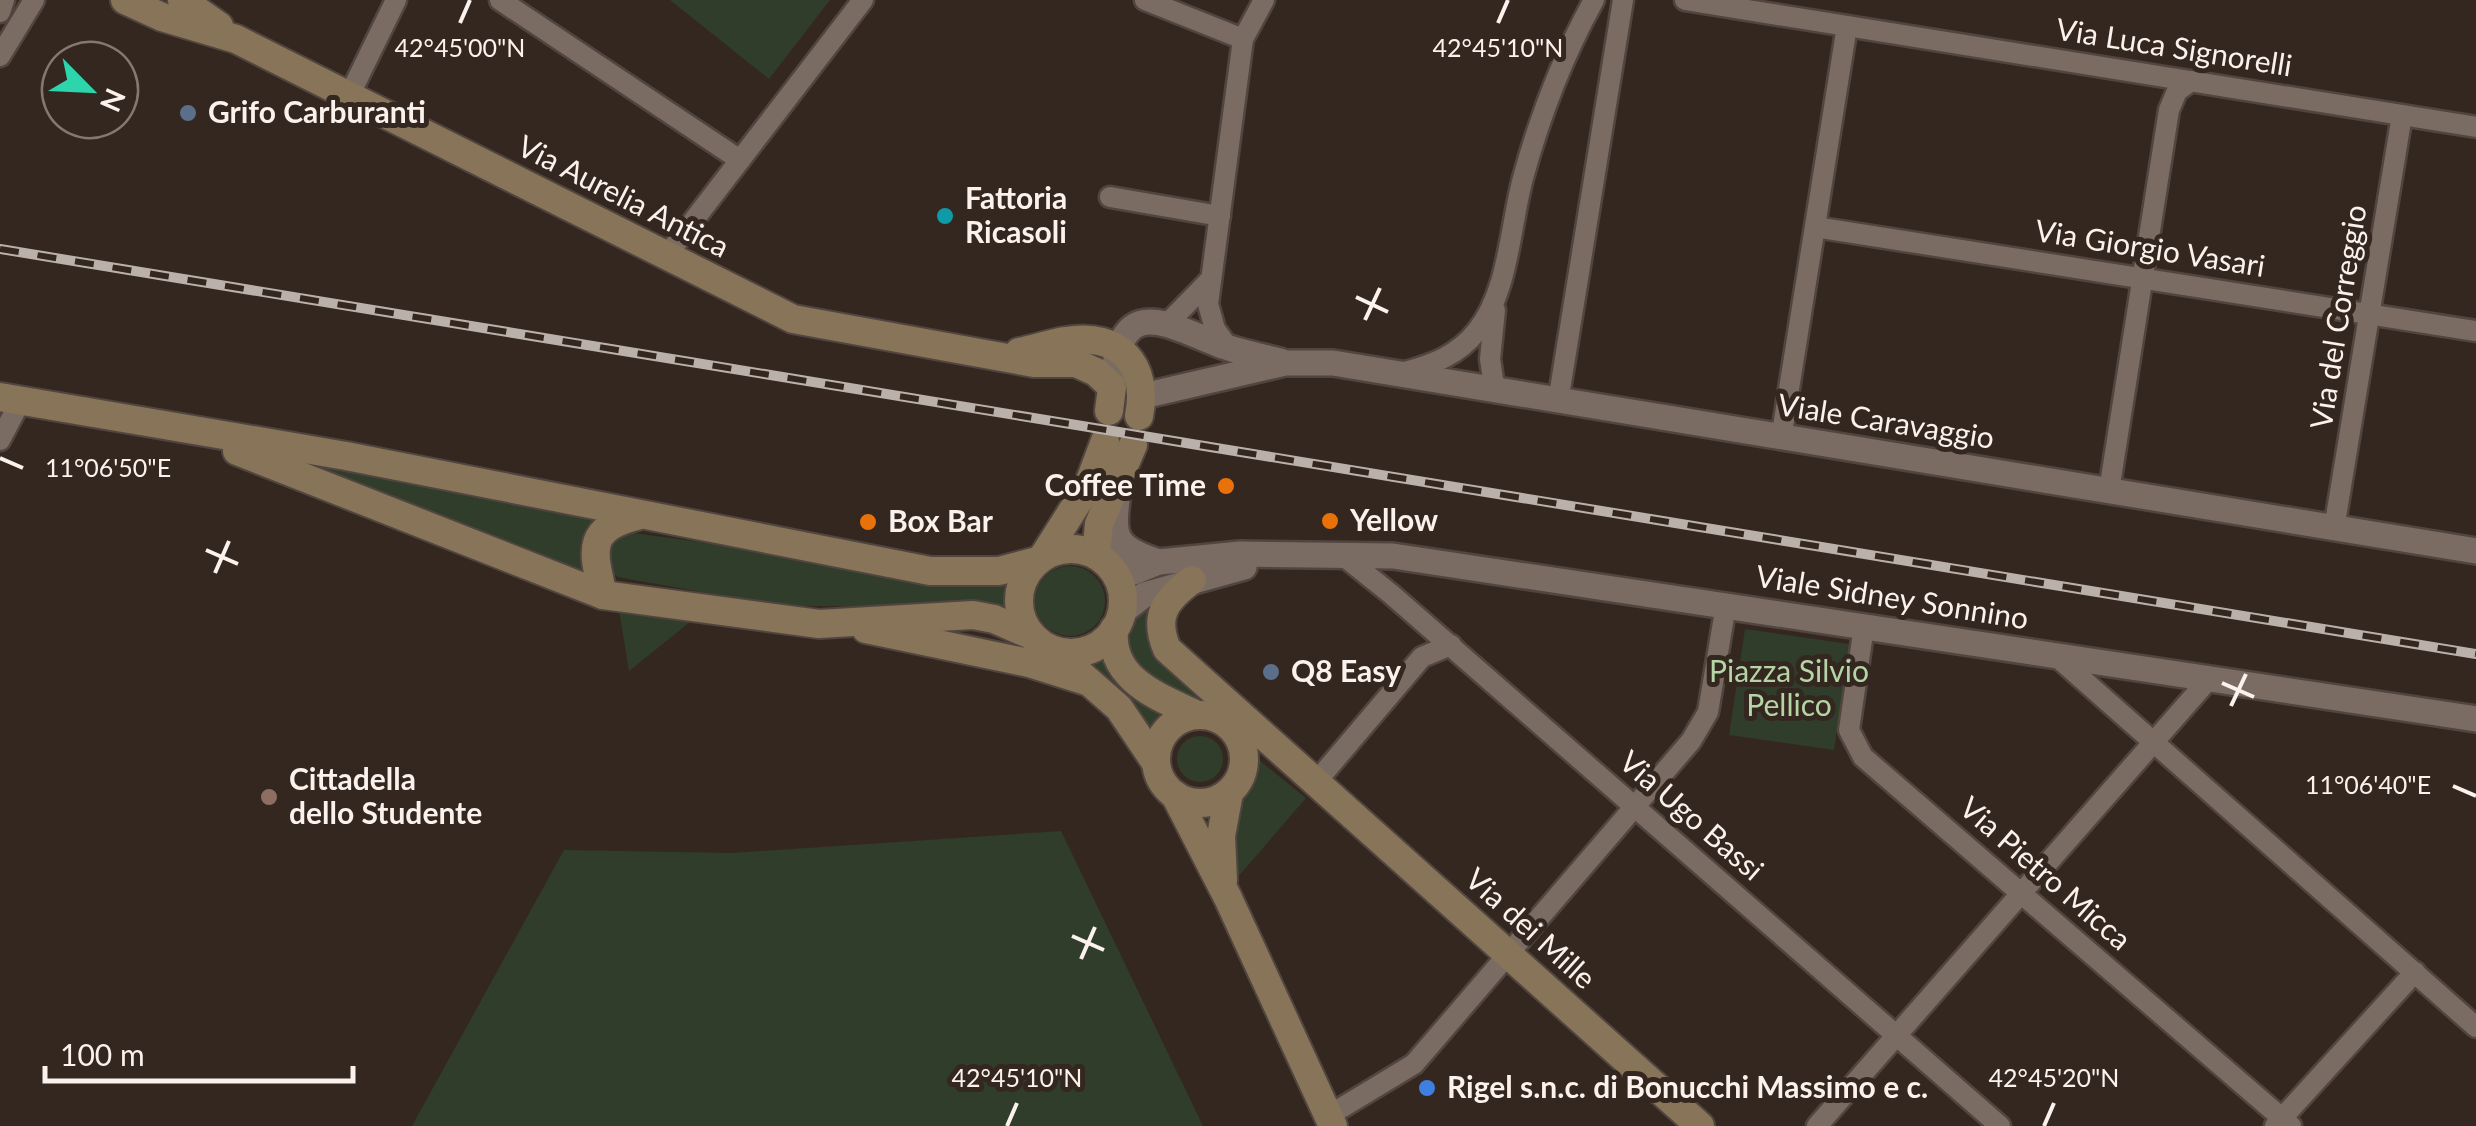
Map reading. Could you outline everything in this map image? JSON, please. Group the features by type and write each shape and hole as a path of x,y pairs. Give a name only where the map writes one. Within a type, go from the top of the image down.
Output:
{"main road":[{"name":"Via Aurelia Antica","path":"126,0 162,17 236,39 793,319 1034,363 1076,363 1096,372 1110,399"},
{"name":"Via Aurelia Antica","path":"182,0 236,39"},
{"name":"Via Aurelia Antica","path":"998,356 1080,339 1120,350"},
{"path":"1120,350 1139,372 1141,406"},
{"path":"10,399 346,456 930,571 999,572 1074,549 1104,563 1121,586 1117,660 1132,679 1195,714 1218,718 1242,743 1242,775 1229,792 1220,836 1224,890"},
{"path":"164,426 603,595 744,617 850,624 1029,663 1089,682"},
{"path":"1104,563 1099,524 1119,481 1119,443 1023,580 1018,603 1043,643 1088,650 1118,621"},
{"path":"603,595 595,565 597,542 615,521 638,516"},
{"path":"1192,580 1163,607 1159,624 1167,650 1313,780"},
{"path":"850,624 950,613 994,618 1043,643 1119,708 1156,763"},
{"path":"1195,714 1170,726 1157,749 1159,776 1174,795 1224,890 1330,1121"},
{"name":"Via dei Mille","path":"1242,743 1313,780 1700,1126"},
{"path":"1174,795 1202,804 1229,792"}],"street":[{"path":"0,12 4,0"},
{"path":"0,56 34,0"},
{"path":"350,94 396,0"},
{"path":"500,0 740,160"},
{"path":"667,255 863,0"},
{"path":"1145,0 1243,39"},
{"path":"1228,347 1210,316 1211,278 1243,39 1264,0"},
{"path":"1496,392 1490,359 1497,288 1522,179 1549,96 1594,0"},
{"path":"1558,402 1623,0"},
{"name":"Via Luca Signorelli","path":"1685,0 2476,127"},
{"path":"1781,439 1847,26"},
{"path":"2109,491 2169,110 2177,91 2191,81"},
{"name":"Via del Correggio","path":"2334,529 2402,115"},
{"path":"1110,197 1220,216"},
{"name":"Via Giorgio Vasari","path":"1815,227 2476,331"},
{"path":"1110,399 1120,350 1135,326 1157,320 1170,322 1211,278"},
{"path":"1398,373 1433,364 1460,350 1480,328 1497,288"},
{"name":"Viale Caravaggio","path":"1170,322 1228,347 1285,363"},
{"name":"Viale Caravaggio","path":"1141,406 1285,363 1333,362 1496,392 2476,551"},
{"path":"0,440 10,399"},
{"path":"1119,481 1114,522 1117,538 1130,551 1159,562"},
{"name":"Viale Sidney Sonnino","path":"1118,621 1144,596 1298,554"},
{"name":"Viale Sidney Sonnino","path":"1104,563 1134,572 1159,562 1340,554 1506,570 2476,720"},
{"name":"Via Ugo Bassi","path":"1340,554 1450,645 2000,1126"},
{"path":"1330,1121 1414,1064 1691,740 1708,712 1726,606"},
{"name":"Via Pietro Micca","path":"1864,626 1850,724 1854,744 1864,757 2282,1123"},
{"path":"1313,780 1422,657 1450,645"},
{"path":"2056,656 2476,1027"},
{"path":"1817,1126 2209,678"},
{"path":"2282,1123 2415,972"}],"green space":[{"path":"670,0 830,0 769,79"},
{"path":"294,455 599,515 580,543 584,577 297,464"},
{"path":"626,532 768,551 927,582 1004,585 1004,614 961,606 779,606 618,577 611,573 605,546"},
{"path":"1070,566 1095,576 1105,601 1095,626 1070,636 1045,626 1035,601 1045,576"},
{"path":"1155,599 1206,698 1202,703 1136,669 1122,637 1128,621"},
{"path":"619,610 690,622 629,671"},
{"name":"Piazza Silvio Pellico","path":"1745,629 1849,644 1834,750 1729,735"},
{"path":"1104,651 1167,712 1152,730 1100,673 1082,661"},
{"path":"1200,736 1216,743 1223,759 1216,775 1200,782 1184,775 1177,759 1184,743"},
{"path":"1255,757 1306,798 1237,878 1234,835"},
{"path":"1061,831 1203,1126 412,1126 564,850 732,853"}],"railway":[{"path":"0,249 2476,654"}],"place":[{"name":"Grifo Carburanti","path":"188,113"},
{"name":"Fattoria Ricasoli","path":"945,216"},
{"name":"Coffee Time","path":"1226,486"},
{"name":"Yellow","path":"1330,521"},
{"name":"Box Bar","path":"868,522"},
{"name":"Q8 Easy","path":"1271,672"},
{"name":"Cittadella dello Studente","path":"269,797"},
{"name":"Rigel s.n.c. di Bonucchi Massimo e c.","path":"1427,1088"}]}
